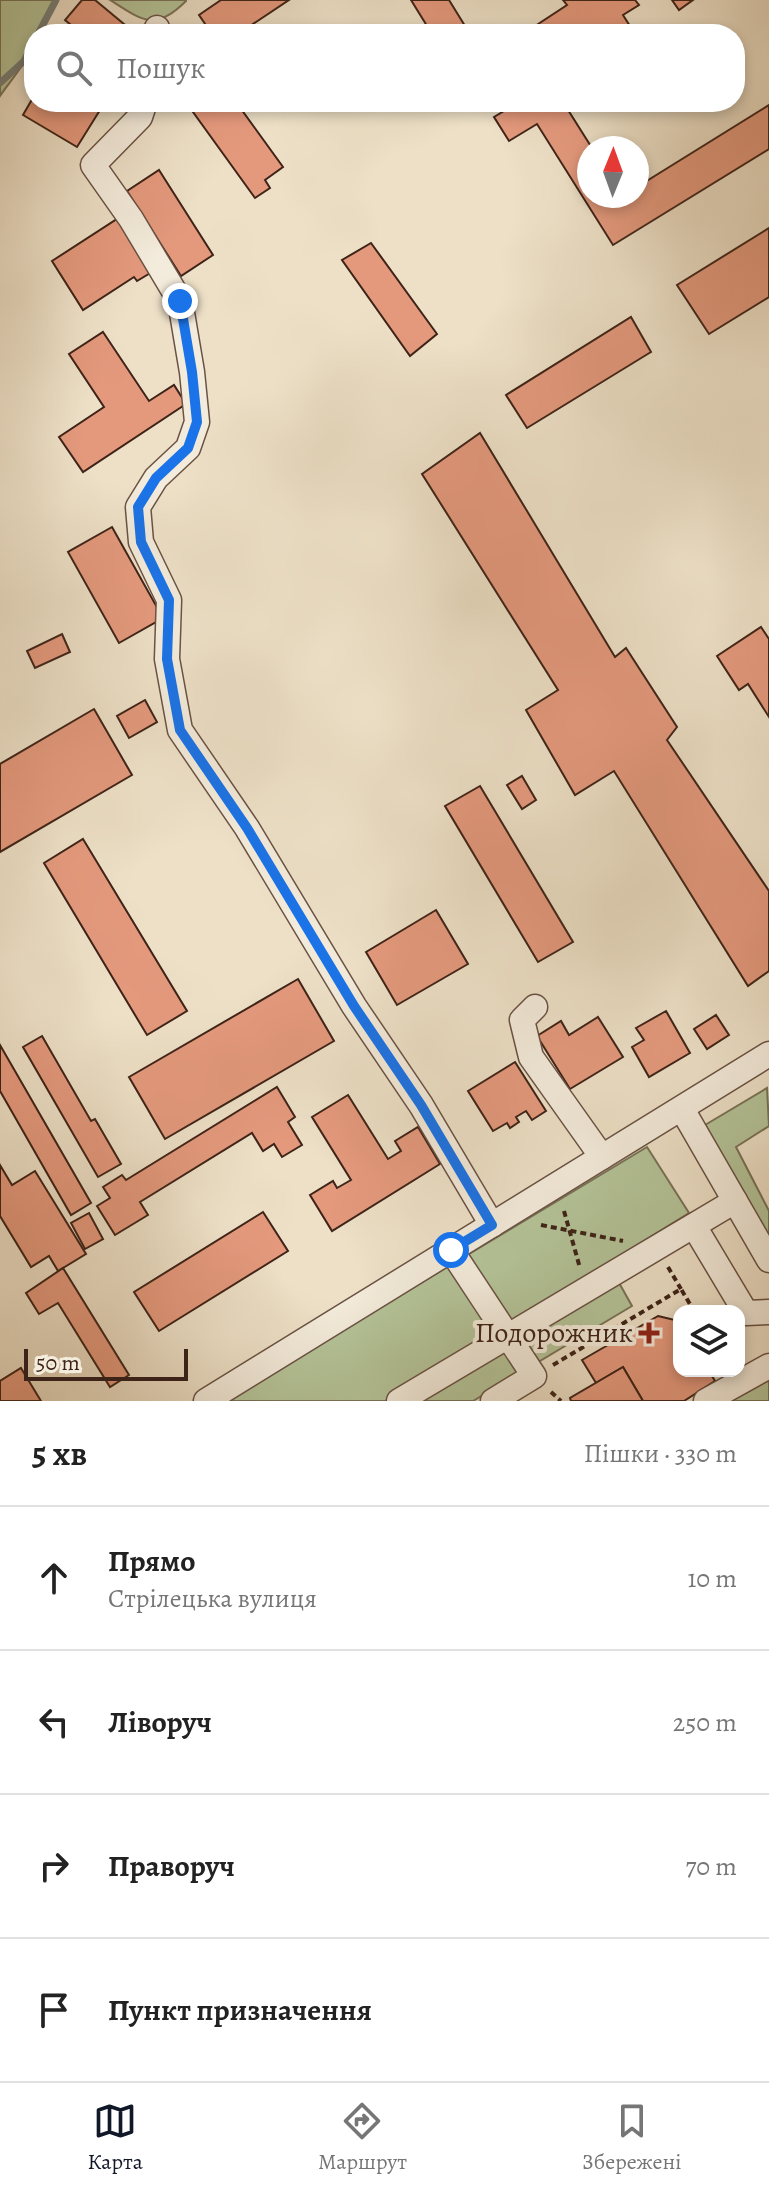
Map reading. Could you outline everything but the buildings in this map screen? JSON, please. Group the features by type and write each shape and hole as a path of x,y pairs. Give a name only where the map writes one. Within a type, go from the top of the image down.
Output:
{"street":[{"path":"142,112 93,165 131,219 180,301 192,372 197,422 188,448 156,478 138,507 141,542 169,600 167,659 180,730 247,828 354,1006 421,1105 492,1225"},
{"path":"535,1007 522,1020 531,1057 602,1157"},
{"path":"206,1401 769,1054"},
{"path":"682,1109 769,1260"},
{"path":"399,1401 735,1201"},
{"path":"694,1226 746,1313 769,1312"},
{"path":"451,1250 534,1376 493,1401"},
{"path":"706,1401 769,1366"}],"path":[{"path":"564,1211 587,1289"},
{"path":"541,1225 657,1248"},
{"path":"534,1376 681,1289 690,1305"}],"green space":[{"path":"0,0 56,0 43,24 24,24 24,62 0,96"},
{"path":"110,0 186,1 166,17 149,20"},
{"path":"767,1088 769,1126 736,1147 769,1211 769,1260 695,1131"},
{"path":"647,1147 689,1213 608,1263 632,1306 473,1401 224,1401"},
{"path":"769,1366 769,1401 706,1401"}],"waterway":[{"path":"43,24 56,0"},
{"path":"0,83 24,61"}],"place":[{"name":"Подорожник","path":"649,1333"}],"route":[{"path":"180,301 197,422 188,448 156,478 138,507 141,542 169,600 167,659 180,730 247,828 354,1006 421,1105 492,1225 451,1250"}]}
